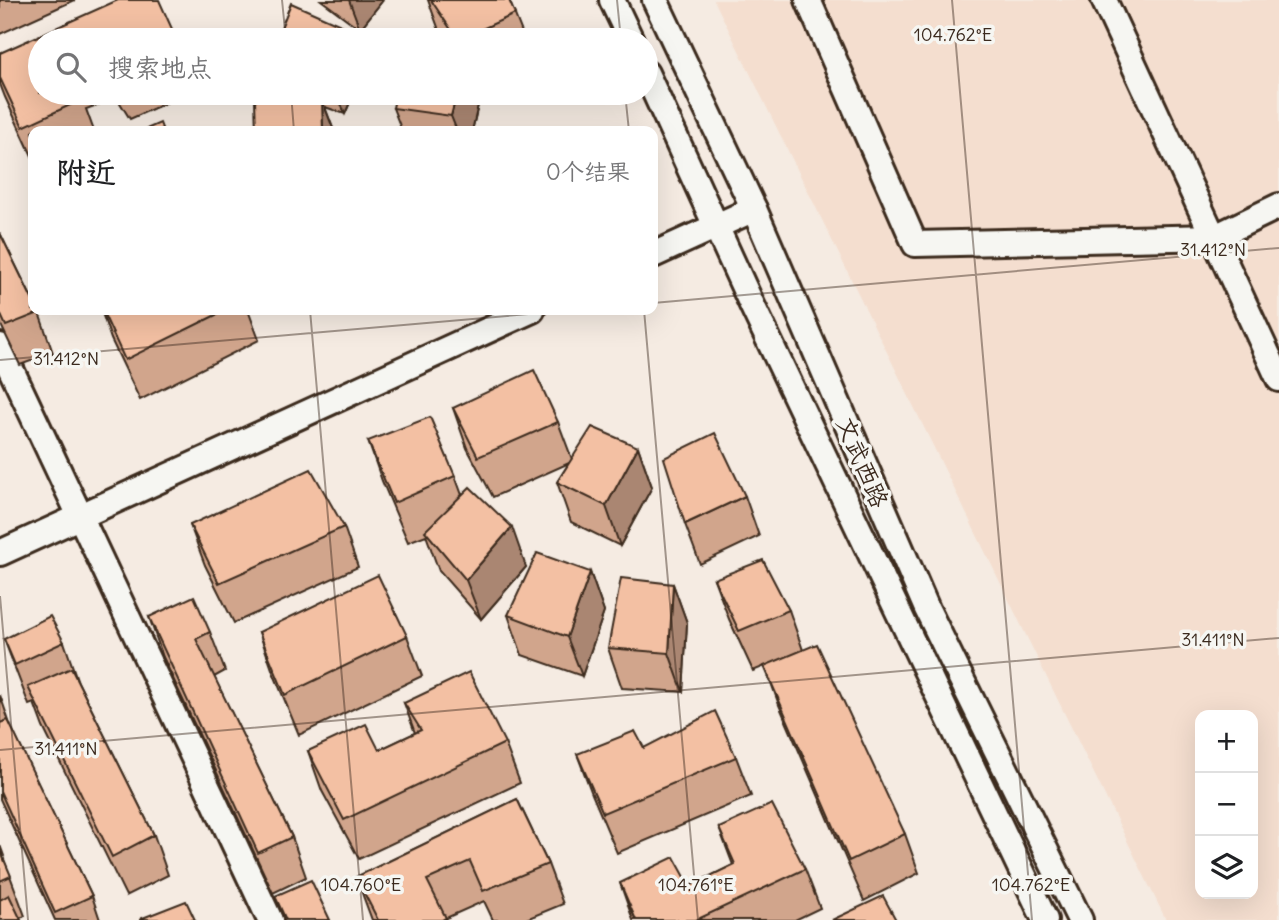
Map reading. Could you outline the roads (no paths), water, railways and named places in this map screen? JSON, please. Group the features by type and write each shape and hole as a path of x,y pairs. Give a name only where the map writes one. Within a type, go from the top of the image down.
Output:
{"street":[{"path":"612,0 625,28"},
{"name":"文武西路","path":"655,0 754,209 927,609 1080,920"},
{"path":"808,0 915,244 1215,237 1279,206"},
{"path":"1104,0 1279,379"},
{"name":"文武西路","path":"658,99 753,307 1045,920"},
{"path":"658,253 754,209"},
{"path":"0,553 521,315"},
{"path":"0,346 270,920"}]}
